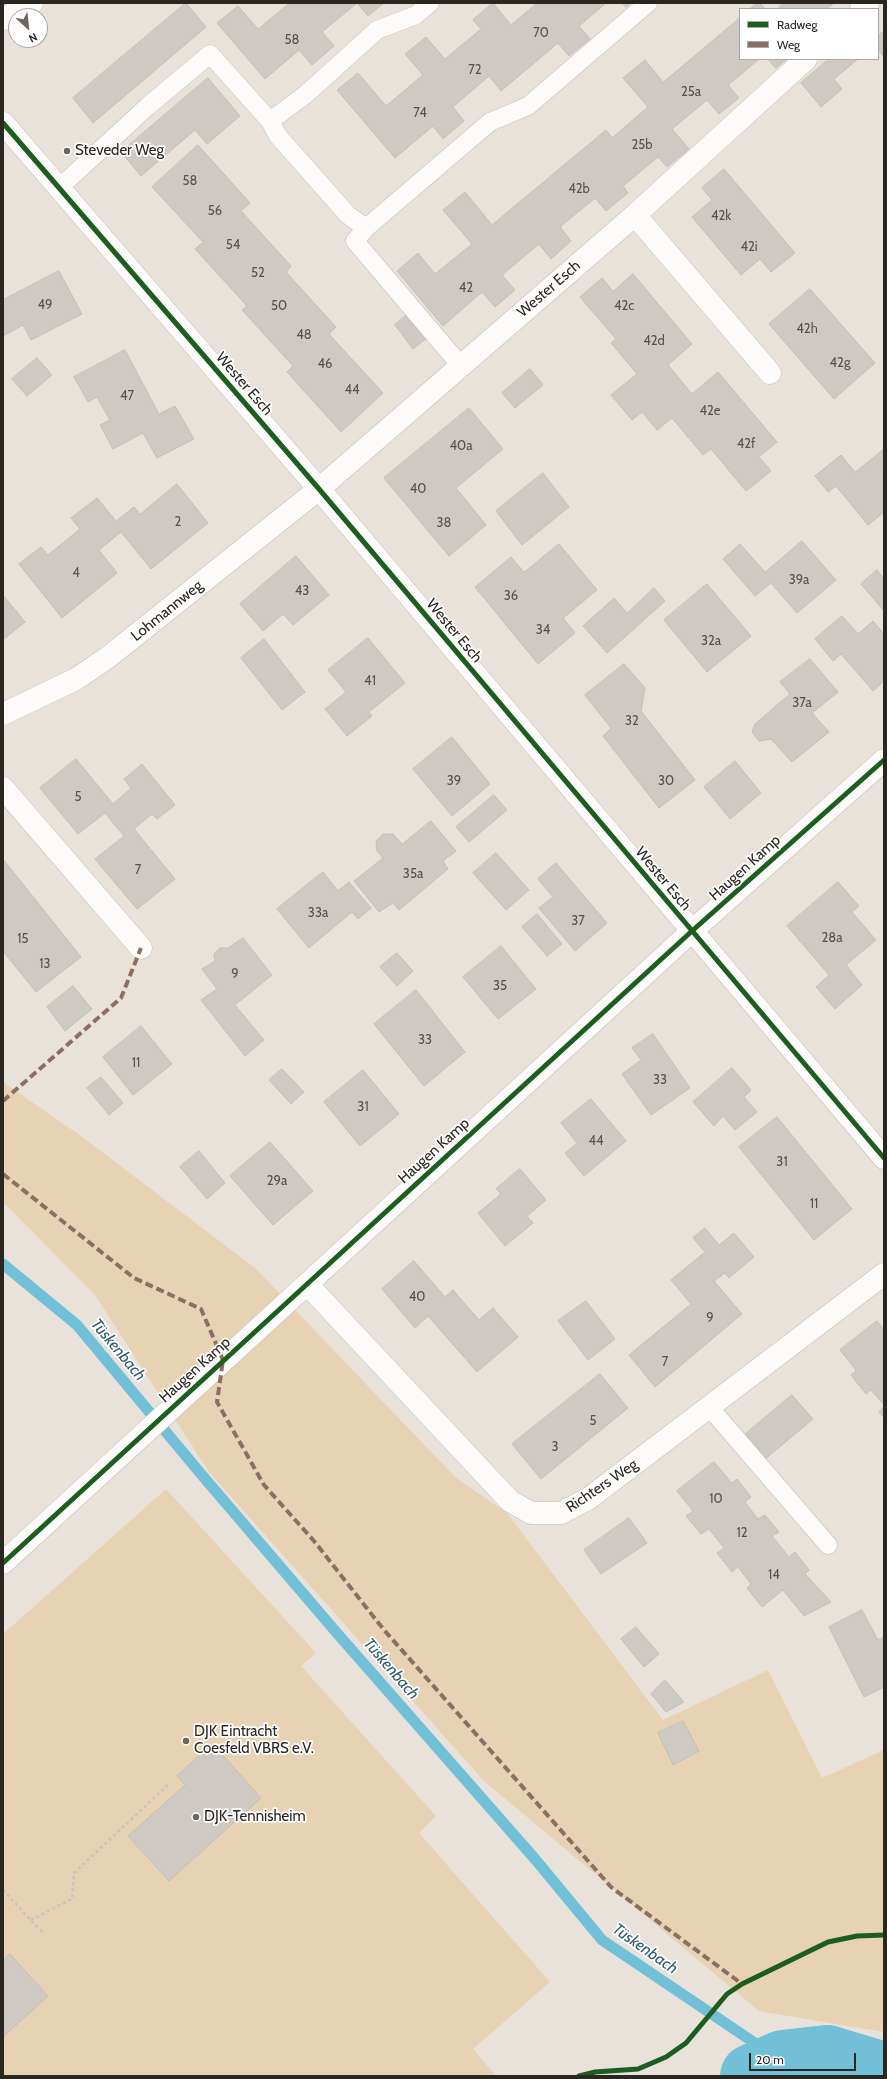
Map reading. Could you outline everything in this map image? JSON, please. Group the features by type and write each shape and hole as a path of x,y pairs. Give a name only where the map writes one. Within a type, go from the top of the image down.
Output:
{"street":[{"path":"3,19 32,3"},
{"name":"Wester Esch","path":"319,489 635,215 805,60"},
{"name":"Wester Esch","path":"3,123 319,489 884,1158"},
{"path":"635,215 770,373"},
{"name":"Lohmannweg","path":"3,714 76,679 107,658 319,489"},
{"name":"Haugen Kamp","path":"3,1563 692,931 884,760"},
{"path":"3,788 141,948"},
{"name":"Richters Weg","path":"307,1284 510,1501 531,1513 561,1513 588,1499 710,1408 884,1274"}],"lane":[{"path":"270,122 304,95 377,30 416,15 430,3"},
{"path":"461,366 355,241 366,228 490,122 528,106 648,3"},
{"path":"59,188 148,106 210,54 270,122 278,136 348,215 366,228"},
{"path":"710,1408 828,1545"}],"path":[{"path":"31,1920 72,1899 74,1874 170,1783"},
{"path":"3,1890 42,1932"}],"shaded area":[{"path":"3,1082 81,1136 255,1268 455,1477 507,1513 663,1720 768,1670 822,1778 884,1750 884,2032 759,2011 484,1781 209,1472 95,1295 3,1202"},
{"name":"DJK Eintracht Coesfeld VBRS e.V.","path":"166,1489 316,1653 301,1666 436,1816 419,1833 550,1982 473,2049 496,2076 3,2076 3,1634"}],"building":[{"path":"186,3 206,27 93,123 73,98"},
{"path":"290,3 357,3 322,32 334,46 312,65 299,50 265,79 217,23 238,6 258,29"},
{"path":"357,3 384,3 368,16"},
{"path":"493,3 511,25 537,3 606,3 579,26 590,39 569,56 558,43 501,91 489,76 453,107 464,121 443,139 433,126 395,158 337,90 358,73 386,106 423,75 405,54 426,37 445,59 481,29 473,20"},
{"path":"622,3 631,3 626,7"},
{"path":"757,3 760,3 764,8 751,8"},
{"path":"784,3 834,3 828,8 779,7"},
{"path":"739,19 739,60 758,60 728,85 739,98 719,114 707,100 672,129 689,149 667,167 658,157 623,186 628,193 606,211 595,198 560,227 571,241 551,259 539,244 502,275 515,290 495,307 482,292 443,326 397,271 418,253 435,274 472,244 443,210 465,192 492,225 606,130 612,138 648,107 623,78 645,60 663,82"},
{"path":"884,31 884,57 879,51 879,35"},
{"path":"769,60 786,60 776,68"},
{"path":"828,60 857,60 834,79 842,89 821,107 801,83"},
{"path":"208,78 240,116 207,144 195,130 141,176 121,152"},
{"path":"198,145 250,203 241,211 291,266 286,272 336,327 329,334 383,393 341,432 287,372 293,366 242,310 247,306 195,249 203,242 152,187"},
{"path":"724,169 795,253 771,272 760,259 741,275 692,217 712,200 702,188"},
{"path":"59,271 82,314 31,340 23,325 3,336 3,300"},
{"path":"633,274 692,344 668,365 692,394 718,372 777,442 759,457 771,471 746,491 711,449 703,455 672,418 657,430 642,412 632,420 611,395 637,374 611,343 616,339 580,297 602,278 613,291"},
{"path":"810,289 875,363 834,399 769,324"},
{"path":"408,314 427,338 413,349 395,325"},
{"path":"125,350 159,414 175,406 194,439 157,458 143,433 113,449 100,425 110,420 97,397 88,402 74,377"},
{"path":"37,358 52,375 27,396 12,379"},
{"path":"530,369 543,385 515,408 502,393"},
{"path":"469,408 503,449 456,488 486,525 449,556 384,478"},
{"path":"883,450 884,512 868,525 836,486 828,492 815,476 841,455 855,472"},
{"path":"543,473 569,507 522,545 496,511"},
{"path":"177,484 208,523 151,569 121,532 99,550 117,573 62,618 19,564 41,547 48,555 80,529 71,518 97,498 116,521 134,507 140,514"},
{"path":"802,541 836,580 797,613 771,583 755,596 723,559 740,544 765,572"},
{"path":"559,544 597,590 563,618 575,633 538,664 475,587 511,557 524,572"},
{"path":"296,556 329,595 293,625 283,614 263,631 240,604"},
{"path":"877,570 884,579 884,611 861,584"},
{"path":"707,584 751,636 707,672 664,620"},
{"path":"654,588 665,601 607,653 583,626 614,598 627,613"},
{"path":"3,595 25,622 3,640"},
{"path":"842,616 858,634 873,621 884,634 884,681 873,691 841,654 833,661 815,639"},
{"path":"368,638 405,683 369,712 372,716 347,736 325,709 346,692 328,670"},
{"path":"264,639 305,692 282,710 241,658"},
{"path":"810,659 838,692 812,713 829,732 792,762 771,739 759,741 752,732 755,724 790,694 780,682"},
{"path":"624,664 645,688 641,711 695,780 659,808 603,736 611,728 585,695"},
{"path":"452,737 490,784 452,816 413,769"},
{"path":"76,759 113,804 131,788 124,779 142,764 175,805 157,819 152,814 134,829 175,879 137,909 95,859 124,836 105,813 78,834 40,788"},
{"path":"735,761 761,793 730,819 704,787"},
{"path":"494,795 507,810 469,842 456,827"},
{"path":"431,821 456,851 443,861 448,869 399,910 393,903 379,912 354,881 383,858 377,851 376,841 383,834 393,834 402,844"},
{"path":"496,853 529,890 506,910 473,873"},
{"path":"3,859 81,957 36,992 3,951"},
{"path":"556,863 607,923 575,951 539,908 553,897 538,879"},
{"path":"323,872 338,891 349,882 371,908 358,919 352,912 309,948 277,909"},
{"path":"838,882 859,906 852,912 876,940 846,965 862,985 835,1009 816,987 829,975 787,926"},
{"path":"537,914 562,944 547,956 522,927"},
{"path":"243,938 272,975 235,1005 264,1040 245,1056 201,1000 217,989 202,969 215,961 214,954 220,948 228,948"},
{"path":"501,946 536,989 498,1019 463,977"},
{"path":"397,953 413,971 397,986 380,967"},
{"path":"73,986 92,1009 65,1031 47,1007"},
{"path":"416,990 465,1052 424,1086 374,1024"},
{"path":"141,1026 172,1064 133,1095 103,1057"},
{"path":"653,1034 690,1088 651,1115 622,1074 641,1060 632,1048"},
{"path":"732,1068 751,1090 744,1097 757,1112 735,1130 723,1116 714,1126 693,1102"},
{"path":"282,1069 304,1092 291,1104 269,1080"},
{"path":"363,1070 399,1114 360,1146 324,1102"},
{"path":"101,1077 123,1103 109,1115 87,1088"},
{"path":"591,1099 626,1141 584,1176 565,1153 577,1143 561,1123"},
{"path":"777,1117 852,1209 814,1240 739,1147"},
{"path":"270,1142 313,1191 273,1225 230,1176"},
{"path":"199,1151 225,1183 207,1199 180,1167"},
{"path":"520,1169 546,1200 527,1216 533,1223 505,1246 478,1213 501,1194 496,1189"},
{"path":"705,1228 719,1245 734,1233 754,1257 729,1278 725,1273 714,1281 742,1314 655,1387 629,1355 691,1304 671,1280 705,1252 693,1238"},
{"path":"414,1261 445,1297 453,1290 479,1320 493,1308 518,1337 477,1372 428,1316 415,1328 382,1289"},
{"path":"586,1301 615,1339 588,1360 558,1321"},
{"path":"877,1321 884,1330 884,1405 871,1390 866,1394 851,1375 856,1370 840,1350"},
{"path":"600,1374 628,1408 541,1479 512,1444"},
{"path":"792,1395 813,1419 764,1460 743,1436"},
{"path":"884,1407 884,1418 879,1412"},
{"path":"714,1462 732,1483 737,1479 751,1497 745,1502 758,1519 765,1515 779,1532 772,1536 789,1557 795,1552 809,1570 805,1574 831,1602 804,1616 783,1590 762,1607 747,1588 751,1584 738,1567 732,1572 717,1553 724,1548 709,1529 701,1534 686,1516 693,1511 677,1491"},
{"path":"629,1518 647,1543 601,1574 584,1550"},
{"path":"862,1610 878,1640 884,1637 884,1687 864,1697 829,1627"},
{"path":"636,1627 659,1654 644,1667 621,1639"},
{"path":"665,1680 684,1702 666,1712 651,1694"},
{"path":"683,1721 699,1751 673,1765 658,1733"},
{"path":"213,1744 261,1798 169,1881 128,1836 185,1785 177,1776"},
{"path":"10,1954 48,1996 3,2037 3,1961"}],"waterway":[{"name":"Tüskenbach","path":"3,1264 77,1325 201,1474 336,1632 535,1859 602,1940 783,2062"},
{"path":"752,2076 783,2062 827,2057 884,2074"}],"marked path":[{"path":"3,1101 121,998 141,948"},
{"path":"3,1174 134,1278 201,1309 223,1360 217,1402 264,1485 314,1541 384,1630 611,1887 742,1984"}],"cycle path":[{"path":"3,123 319,489 884,1158"},
{"path":"3,1563 692,931 884,760"},
{"path":"579,2076 595,2072 638,2069 666,2057 686,2043 727,1994 742,1984 828,1942 857,1936 884,1935"}],"place":[{"name":"Steveder Weg","path":"67,151"},
{"name":"DJK Eintracht Coesfeld VBRS e.V.","path":"186,1741"},
{"name":"DJK-Tennisheim","path":"196,1817"}]}
